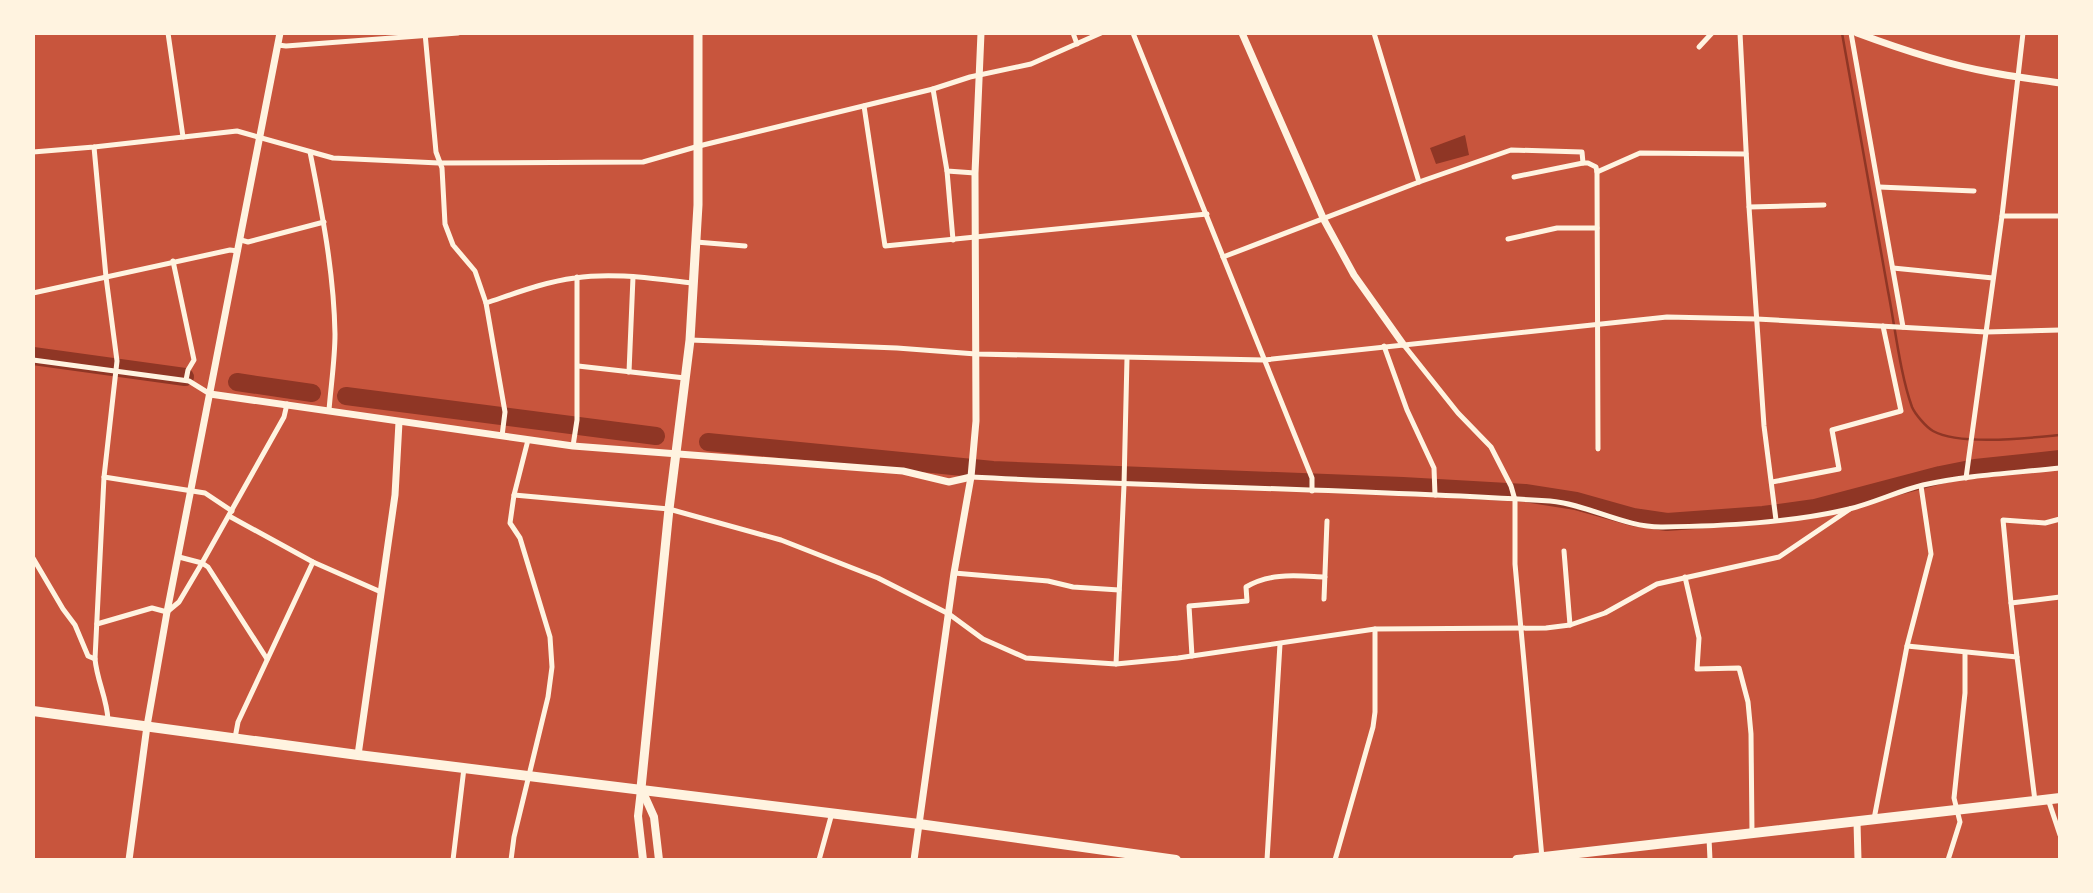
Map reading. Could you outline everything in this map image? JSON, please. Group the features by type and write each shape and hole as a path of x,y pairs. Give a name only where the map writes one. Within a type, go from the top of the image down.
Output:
{"highway":[{"path":"33,711 358,755 919,824 1142,858 1176,860"},
{"path":"1517,860 2060,798"}],"main road":[{"path":"643,860 638,817 694,283 699,146 698,33"},
{"path":"641,788 654,817 659,860"}],"street":[{"path":"168,33 183,137"},
{"path":"129,860 146,726 280,33"},
{"path":"278,45 458,33"},
{"path":"914,860 954,573 971,477 976,421 975,173 981,33"},
{"path":"1073,33 1077,44"},
{"path":"33,152 94,148 237,131 333,158 439,163 643,162 1031,64 1101,33"},
{"path":"1133,33 1312,478 1312,491"},
{"path":"1242,33 1324,220 1354,275 1403,344 1458,413 1492,447 1511,486 1515,500 1515,564 1543,858"},
{"path":"1374,33 1419,182"},
{"path":"1699,47 1712,33"},
{"path":"1740,33 1764,426 1776,520"},
{"path":"1851,33 1903,327"},
{"path":"1857,33 1987,72 2060,83"},
{"path":"1966,478 2002,216 2023,33"},
{"path":"425,35 436,152 442,168 445,224 453,245 475,271 486,303 505,412 502,436"},
{"path":"933,89 947,171 953,240"},
{"path":"863,106 885,246 1207,214"},
{"path":"94,148 117,361 104,477 95,659 97,678 107,704 108,720"},
{"path":"1223,257 1511,150 1582,152 1583,163"},
{"path":"310,152 324,222 334,306 335,337 329,410"},
{"path":"1597,172 1640,153 1746,154"},
{"path":"1514,177 1583,163 1596,167 1598,449"},
{"path":"947,171 975,173"},
{"path":"1879,187 1974,191"},
{"path":"1749,207 1824,205"},
{"path":"2002,216 2060,216"},
{"path":"240,240 248,242 324,222"},
{"path":"1508,239 1557,228 1597,228"},
{"path":"696,242 746,246"},
{"path":"33,293 173,261 230,250 238,251"},
{"path":"173,261 194,360 186,380"},
{"path":"1893,268 1993,278"},
{"path":"486,303 540,285 577,277 633,277 694,283"},
{"path":"573,446 577,420 577,277"},
{"path":"629,372 633,277"},
{"path":"690,340 897,348 976,354 1265,360 1667,317 1757,318 1986,332 2060,330"},
{"path":"1772,482 1839,469 1832,429 1900,411 1883,326"},
{"path":"1384,346 1407,410 1434,468 1435,495"},
{"path":"1116,664 1127,358"},
{"path":"33,360 186,380 210,394 573,446 903,471 949,482 971,477 1554,501 1659,528 1776,520 1850,509 1922,486 1966,478 2060,468"},
{"path":"578,366 685,378"},
{"path":"167,612 179,602 231,513 284,417 287,404"},
{"path":"358,755 395,495 399,422"},
{"path":"511,860 514,837 548,697 552,667 550,637 520,538 510,523 528,440"},
{"path":"104,477 205,493 231,513 313,562 381,592"},
{"path":"1874,819 1907,646 1931,554 1922,486"},
{"path":"514,495 669,509 781,540 878,578 949,614 983,639 1026,658 1116,664 1192,656 1375,629 1546,628 1570,625 1605,613 1657,584 1779,557 1850,509"},
{"path":"2035,801 2003,520 2045,523 2060,519"},
{"path":"1324,600 1327,521"},
{"path":"1564,551 1570,625"},
{"path":"179,557 208,567 267,659"},
{"path":"33,558 75,625 88,656 95,659"},
{"path":"235,739 238,722 313,562"},
{"path":"954,573 1119,590"},
{"path":"1192,656 1189,606 1247,601 1246,587 1283,575 1325,577"},
{"path":"1685,577 1699,638 1697,669 1739,668 1748,702 1752,832"},
{"path":"2011,603 2060,597"},
{"path":"97,624 152,608 167,612"},
{"path":"1335,860 1373,727 1375,629"},
{"path":"1267,860 1279,644"},
{"path":"1907,646 2017,657"},
{"path":"1948,860 1960,821 1954,798 1965,693 1965,653"},
{"path":"453,860 464,768"},
{"path":"2048,799 2060,835"},
{"path":"818,860 832,813"},
{"path":"1857,822 1858,860"},
{"path":"1709,838 1710,860"}],"shaded area":[{"path":"1465,135 1469,155 1436,164 1430,148"}],"waterway":[{"path":"1842,33 1901,365 1913,410 1933,431 1945,436 1995,440 2060,435"},
{"path":"33,356 185,377"},
{"path":"237,382 312,393"},
{"path":"346,396 656,436"},
{"path":"708,442 993,470 1525,493 1576,501 1633,517 1667,522 1815,508 1940,475 1975,468 2060,459"}]}
